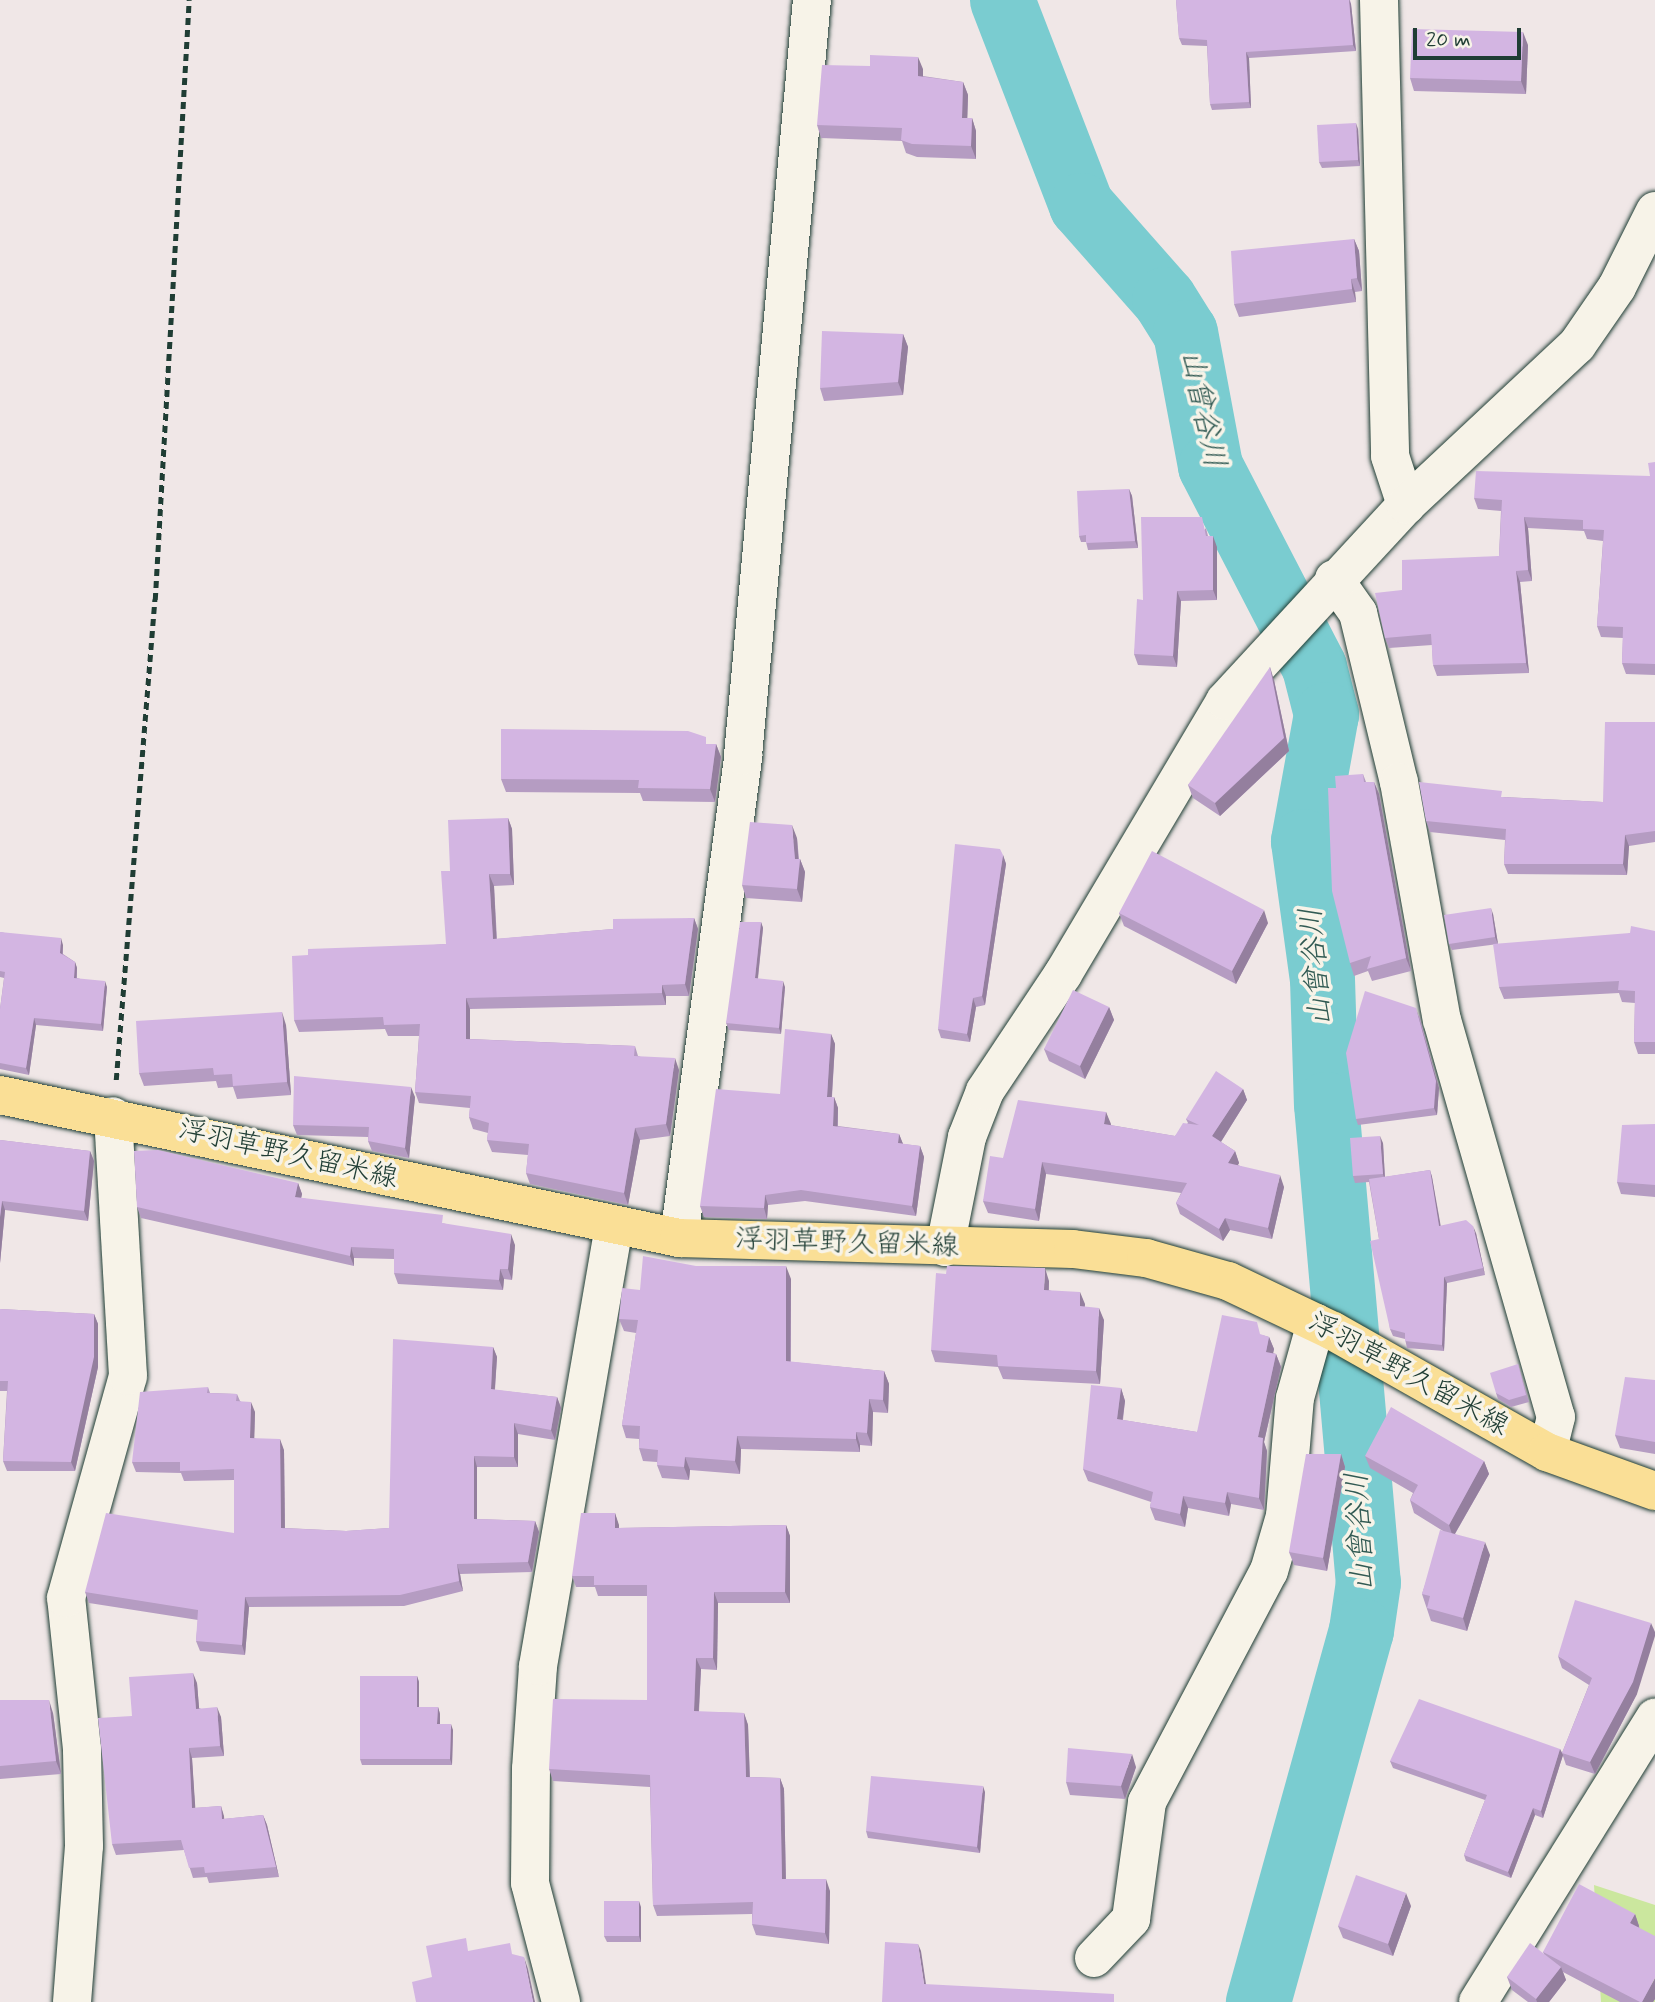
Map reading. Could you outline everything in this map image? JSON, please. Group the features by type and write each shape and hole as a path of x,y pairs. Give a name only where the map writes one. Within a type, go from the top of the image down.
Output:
{"main road":[{"name":"浮羽草野久留米線","path":"0,1095 113,1116 614,1227 678,1238 1073,1249 1146,1258 1228,1281 1325,1327 1547,1452 1655,1491"}],"street":[{"path":"678,1238 743,755 812,0"},
{"path":"1378,0 1390,456 1406,505"},
{"path":"945,1247 967,1138 985,1091 1063,974 1181,768 1275,641 1406,505 1577,345 1617,287 1655,211"},
{"path":"1334,579 1358,613 1399,782 1442,1020 1556,1417 1547,1452"},
{"path":"72,2002 83,1818 66,1598 128,1376 113,1116"},
{"path":"561,2002 530,1883 532,1756 540,1652 614,1227"},
{"path":"1094,1958 1131,1919 1147,1802 1269,1572 1285,1516 1295,1398 1325,1327"},
{"path":"1478,2002 1655,1718"}],"path":[{"path":"113,1116 156,588 189,0"}],"green space":[{"path":"1594,1885 1655,1905 1655,2002 1601,2002"}],"building":[{"path":"1176,0 1349,0 1353,45 1246,52 1249,102 1210,104 1207,40 1179,38"},
{"path":"1412,29 1523,32 1521,81 1410,78"},
{"path":"870,55 918,57 918,76 963,82 962,118 972,118 971,146 912,144 901,140 902,128 817,125 822,65 870,66"},
{"path":"1356,123 1358,160 1319,162 1317,125"},
{"path":"1354,239 1357,278 1351,279 1352,289 1234,304 1231,251"},
{"path":"822,331 903,334 898,382 820,388"},
{"path":"1655,462 1655,664 1622,663 1623,627 1597,626 1604,530 1583,529 1583,520 1524,517 1528,570 1516,571 1526,663 1433,665 1431,634 1385,638 1375,593 1402,590 1402,560 1499,556 1502,500 1474,498 1476,471 1650,476 1648,463"},
{"path":"1129,489 1135,541 1086,543 1086,535 1079,536 1077,491"},
{"path":"1141,517 1202,517 1206,536 1213,536 1213,590 1177,591 1173,656 1134,654 1137,599 1143,600"},
{"path":"1270,667 1284,738 1215,803 1188,785"},
{"path":"1605,722 1655,722 1655,831 1625,835 1623,864 1504,864 1506,829 1426,821 1419,782 1502,791 1501,797 1603,802"},
{"path":"501,729 688,731 706,737 706,744 716,744 710,789 638,788 639,780 501,779"},
{"path":"1363,774 1364,782 1374,782 1406,958 1367,969 1371,956 1350,963 1332,891 1328,788 1336,788 1335,776"},
{"path":"508,818 510,874 489,874 493,939 613,929 613,919 694,918 685,984 662,985 662,993 466,998 466,1039 635,1046 634,1056 675,1058 666,1124 635,1128 624,1193 526,1173 529,1144 487,1140 489,1123 469,1117 471,1096 415,1092 420,1024 384,1025 383,1017 294,1020 292,956 308,955 308,949 446,944 441,871 450,871 448,820"},
{"path":"750,822 792,825 795,859 800,859 797,889 742,885"},
{"path":"955,844 1000,849 1003,855 982,996 973,998 967,1034 938,1029"},
{"path":"1152,851 1264,910 1232,971 1119,913"},
{"path":"1491,908 1495,937 1449,944 1444,915"},
{"path":"740,922 761,922 755,978 783,981 779,1028 726,1023"},
{"path":"1631,926 1655,931 1655,1042 1634,1042 1635,991 1618,990 1619,981 1499,987 1493,944 1630,933"},
{"path":"0,932 61,938 60,953 75,962 74,978 105,981 101,1024 34,1018 26,1068 0,1063 0,1009 5,972 0,971"},
{"path":"1073,990 1109,1007 1080,1066 1044,1049"},
{"path":"1365,991 1416,1008 1436,1081 1434,1108 1356,1119 1346,1053"},
{"path":"282,1012 287,1082 233,1086 232,1074 214,1075 213,1068 139,1073 136,1021"},
{"path":"785,1029 831,1034 827,1097 834,1097 833,1126 899,1134 898,1143 920,1146 912,1206 801,1190 765,1195 764,1208 700,1206 716,1089 780,1094"},
{"path":"1216,1071 1243,1089 1212,1136 1235,1151 1228,1163 1280,1175 1268,1228 1225,1218 1219,1229 1176,1203 1187,1183 1042,1162 1035,1209 983,1201 990,1156 1003,1158 1018,1100 1106,1112 1104,1124 1175,1136 1183,1123 1199,1125 1186,1119"},
{"path":"294,1076 411,1087 405,1148 368,1141 369,1127 293,1125"},
{"path":"1655,1124 1655,1185 1617,1182 1622,1125"},
{"path":"1380,1136 1383,1174 1353,1176 1350,1138"},
{"path":"0,1140 90,1151 84,1211 2,1201 0,1217"},
{"path":"158,1150 298,1183 295,1197 443,1215 442,1223 511,1234 508,1269 500,1269 499,1280 394,1273 394,1249 351,1247 350,1256 137,1207 134,1151"},
{"path":"1430,1170 1439,1226 1466,1220 1473,1226 1483,1268 1444,1277 1442,1345 1405,1341 1405,1333 1390,1329 1370,1241 1379,1239 1369,1179"},
{"path":"643,1256 696,1266 786,1266 786,1361 884,1371 883,1400 869,1399 867,1433 856,1432 856,1439 737,1436 735,1461 685,1457 684,1467 657,1465 658,1450 639,1448 640,1426 622,1425 638,1320 619,1319 622,1288 640,1290"},
{"path":"947,1266 1045,1268 1044,1290 1080,1292 1080,1306 1099,1308 1096,1371 998,1366 997,1355 931,1350 936,1273 946,1274"},
{"path":"0,1309 94,1314 94,1357 71,1462 3,1461 8,1381 0,1381"},
{"path":"1222,1315 1257,1322 1260,1334 1269,1337 1266,1352 1276,1354 1258,1437 1263,1438 1259,1498 1227,1492 1225,1503 1183,1496 1180,1514 1150,1507 1153,1492 1083,1469 1091,1385 1121,1388 1117,1419 1197,1432"},
{"path":"393,1339 493,1347 491,1389 557,1397 551,1430 514,1423 514,1457 474,1456 474,1519 535,1521 528,1562 457,1564 459,1581 400,1595 245,1597 242,1645 196,1641 198,1610 85,1592 106,1513 234,1533 234,1469 180,1471 180,1462 132,1462 140,1392 208,1387 207,1393 237,1394 236,1401 251,1402 250,1438 280,1439 281,1528 346,1531 389,1528"},
{"path":"1518,1364 1526,1395 1509,1400 1496,1393 1490,1373"},
{"path":"1625,1377 1655,1380 1655,1442 1615,1435"},
{"path":"1391,1407 1484,1461 1449,1525 1410,1500 1418,1485 1365,1456"},
{"path":"1306,1454 1341,1454 1323,1558 1289,1552"},
{"path":"581,1513 615,1513 615,1528 786,1525 785,1592 714,1592 713,1658 696,1658 694,1711 744,1713 746,1777 780,1778 782,1879 826,1879 825,1933 752,1924 753,1902 653,1905 650,1775 549,1769 553,1699 647,1700 647,1585 594,1585 594,1576 572,1576"},
{"path":"1440,1530 1485,1542 1463,1618 1427,1608 1430,1596 1422,1594"},
{"path":"1575,1600 1651,1623 1633,1682 1590,1762 1562,1753 1592,1678 1558,1656"},
{"path":"193,1673 196,1709 217,1707 220,1746 189,1748 192,1808 221,1806 222,1819 263,1815 276,1867 205,1873 204,1867 189,1868 181,1840 112,1844 98,1718 132,1716 129,1677"},
{"path":"360,1676 417,1676 417,1707 438,1707 437,1724 451,1724 450,1759 360,1759"},
{"path":"1419,1699 1560,1749 1541,1811 1533,1808 1508,1872 1464,1855 1487,1795 1390,1761"},
{"path":"0,1700 49,1700 56,1761 0,1766"},
{"path":"1068,1748 1132,1754 1121,1786 1066,1782"},
{"path":"871,1776 983,1786 977,1847 866,1831"},
{"path":"1356,1875 1406,1893 1388,1944 1338,1926"},
{"path":"1579,1884 1635,1914 1630,1923 1655,1936 1655,1978 1642,2002 1543,1952"},
{"path":"604,1901 639,1901 639,1936 604,1936"},
{"path":"466,1938 468,1951 510,1943 512,1954 524,1957 533,2002 416,2002 412,1982 432,1977 426,1946"},
{"path":"885,1942 918,1944 924,1984 1114,1994 1114,2002 882,2002"},
{"path":"1530,1943 1561,1967 1536,1999 1507,1977"}],"waterway":[{"name":"山曾谷川","path":"1002,0 1081,205 1164,299 1185,332 1210,466 1314,667 1326,714 1303,841 1322,979 1326,1104 1368,1582 1361,1630 1258,2002"}]}
